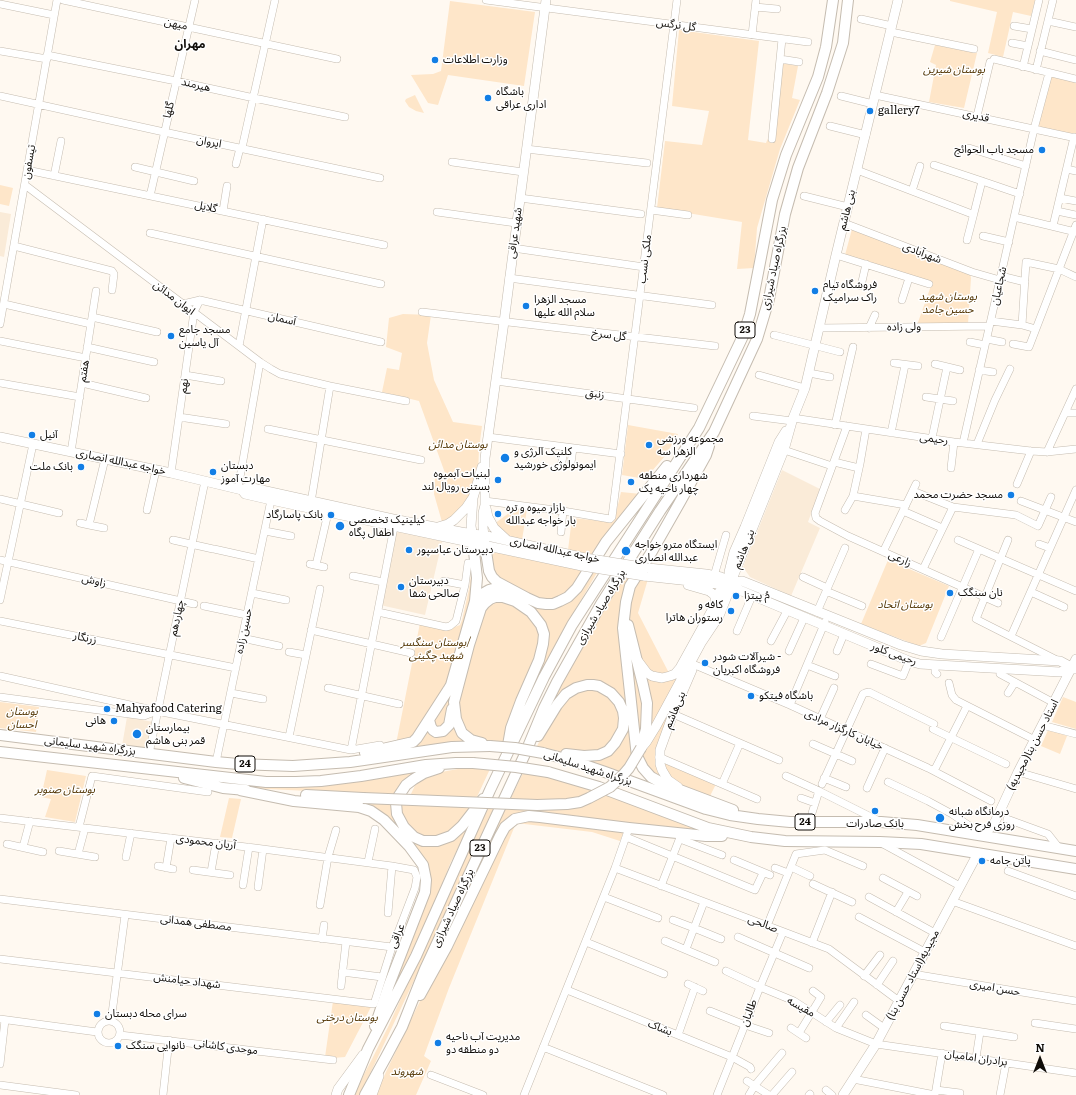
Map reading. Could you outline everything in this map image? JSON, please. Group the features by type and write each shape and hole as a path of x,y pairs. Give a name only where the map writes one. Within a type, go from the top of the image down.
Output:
{"highway":[{"name":"بزرگراه صیاد شیرازی","path":"349,1095 368,1049 416,956 490,790 544,677 572,625 699,428 743,336 750,314 772,200 786,155 818,77 826,47 833,0"},
{"name":"بزرگراه صیاد شیرازی","path":"365,1095 402,1026 424,969 525,754 544,708 601,604 660,511 714,432 757,339 769,299 785,214 796,175 827,93 843,44 848,0"},
{"path":"484,540 488,567 492,577 498,582 538,603 553,604 560,601 574,592 606,542 699,428"},
{"path":"714,432 706,455 696,474 630,586 627,595 623,628 632,720 637,756 643,768 651,777 692,795 758,819"},
{"path":"324,764 413,742 430,720 451,685 475,601 478,578 473,539"},
{"path":"475,601 489,590 503,588 511,590"},
{"path":"430,720 431,727 436,732 446,730 449,725 450,712 479,614 485,603 495,597 503,597 515,601 535,616 542,625 544,634 539,660 524,693 512,728 504,760"},
{"path":"147,769 223,788 296,795 537,805 559,805 574,803 590,798 616,782 629,768 641,748 646,729 647,703 625,611"},
{"path":"525,754 534,743 557,705 566,694 576,688 587,685 599,686 611,693 619,702 623,711 623,729 619,739 608,751 599,755 589,756 543,753"},
{"path":"454,702 456,719 462,733 471,740 490,746"},
{"name":"بزرگراه شهید سلیمانی","path":"0,735 216,762 293,766 350,762 452,747 490,746 515,748 570,760 706,809 730,815 809,823 881,822 917,825 1076,851"},
{"name":"بزرگراه شهید سلیمانی","path":"0,752 266,782 296,782 337,779 426,765 456,763 516,767 548,772 599,787 708,828 751,837"},
{"path":"456,763 424,773 406,785 398,797 396,803 398,814 404,827 414,837 423,841 438,841 451,836 462,826 490,790"},
{"path":"240,790 294,801 360,807 371,811 384,820 410,846 423,865 426,874 425,892 382,1003 368,1049"},
{"path":"402,1026 447,946 500,836 510,822 522,817 534,816 627,832 751,837"},
{"name":"24","path":"751,837 785,841 922,844 1076,869"}],"main road":[{"name":"بنی هاشم","path":"731,582 784,450 793,419 805,388 898,0"},
{"name":"شهید عراقی","path":"484,540 483,513 485,503 485,458 546,4"},
{"name":"بنی هاشم","path":"731,582 729,572 734,552 779,442 793,419"},
{"name":"خواجه عبدالله انصاری","path":"0,437 240,489 248,487 435,528 473,539"},
{"name":"شهید عراقی","path":"473,539 471,526 473,498 485,458"},
{"name":"خواجه عبدالله انصاری","path":"240,489 245,494 328,513 394,527 473,539 508,541 584,562"},
{"path":"435,528 448,524 454,520 466,508 473,498"},
{"path":"485,503 488,518 494,528 508,541"},
{"name":"خواجه عبدالله انصاری","path":"484,540 584,562 646,572 714,576 721,577 731,582"},
{"name":"خواجه عبدالله انصاری","path":"646,572 664,578 718,584 731,582"},
{"path":"664,578 709,591 715,596 716,603"},
{"path":"638,661 647,673 652,676 662,678 675,674 680,668 716,603 720,590 731,582 742,580 817,612 922,652 1060,662 1074,668"},
{"name":"رحیمی کلور","path":"731,582 737,589 752,596 909,661 936,670 1060,672 1074,668"},
{"path":"641,748 647,741 701,643 719,616 731,582"},
{"name":"بنی‌هاشم","path":"659,757 662,743 673,714 719,616"},
{"path":"934,653 936,670"},
{"name":"استاد حسن بنا(مجیدیه)","path":"917,825 977,831 988,830 994,824 1042,725 1074,668 1076,659"},
{"path":"659,757 665,777 692,795"},
{"name":"مجیدیه(استاد حسن بنا)","path":"843,1095 876,1044 978,853"},
{"path":"336,1093 368,1049"},
{"path":"372,1095 386,1058"}],"street":[{"name":"تیسفون","path":"0,324 57,0"},
{"name":"میهن","path":"63,0 337,59"},
{"name":"گلها","path":"150,196 195,0"},
{"path":"236,164 254,98 275,0"},
{"name":"گل نرگس","path":"486,0 546,4 674,25 808,42"},
{"name":"ملکی نسب","path":"563,511 610,519 612,517 677,0"},
{"path":"1023,67 1039,0"},
{"path":"1036,70 1053,0"},
{"path":"752,35 756,3 778,9"},
{"path":"0,4 54,15"},
{"path":"862,19 891,29 974,49"},
{"path":"1048,21 1076,27"},
{"path":"1014,26 1032,29"},
{"path":"772,139 782,39"},
{"path":"1012,43 1028,46"},
{"name":"هیرمند","path":"0,51 47,57 176,81 345,117"},
{"path":"1040,51 1076,60"},
{"path":"780,59 799,62"},
{"path":"977,116 992,60 1076,79"},
{"name":"شجاعیان","path":"963,443 1034,129 1049,73"},
{"name":"ایروان","path":"0,96 380,178"},
{"name":"قدیری","path":"841,96 874,99 977,116 1075,137"},
{"path":"830,126 866,135"},
{"path":"1053,226 1075,137"},
{"path":"54,176 61,141"},
{"path":"968,148 1026,166"},
{"path":"526,149 647,163"},
{"path":"452,162 523,172"},
{"path":"934,165 1020,194"},
{"path":"912,191 920,166"},
{"path":"134,167 194,181"},
{"path":"1067,169 1076,171"},
{"name":"گلایل","path":"27,170 384,245"},
{"path":"857,170 972,214 974,213"},
{"path":"967,240 982,181"},
{"name":"ایوان مدائن","path":"25,184 260,362 280,374 330,386 406,401"},
{"path":"223,211 227,186"},
{"path":"804,196 848,208"},
{"path":"520,198 641,214"},
{"path":"1060,198 1076,201"},
{"path":"651,210 688,215"},
{"path":"1057,211 1076,215"},
{"path":"437,212 516,223"},
{"path":"1013,344 1029,347 1076,229 1053,226 1014,217"},
{"path":"239,346 263,219"},
{"name":"شهرآبادی","path":"844,223 972,272 1025,282"},
{"path":"150,233 381,284"},
{"path":"983,236 1009,242"},
{"path":"14,246 112,271 114,274 112,290"},
{"path":"513,248 644,267"},
{"path":"836,255 929,284"},
{"path":"1022,325 1026,262 1059,269 1076,277"},
{"path":"861,286 866,264"},
{"path":"509,278 712,305"},
{"path":"902,300 909,278"},
{"name":"هفتم","path":"71,452 96,291"},
{"name":"آسمان","path":"183,304 200,300 381,342"},
{"name":"نهم","path":"171,473 194,312 200,300"},
{"path":"4,304 157,332"},
{"name":"گل سرخ","path":"422,312 635,338 715,346"},
{"path":"869,328 874,315"},
{"name":"ولی زاده","path":"819,328 990,324 1022,325 1036,329"},
{"path":"774,335 840,352"},
{"path":"0,341 86,358"},
{"path":"970,342 1002,342"},
{"path":"87,347 154,362"},
{"path":"835,425 853,347"},
{"path":"240,489 260,362"},
{"path":"894,363 918,366"},
{"path":"935,364 960,370"},
{"path":"891,432 905,365"},
{"path":"932,438 948,367"},
{"path":"977,444 995,400 1010,369"},
{"path":"980,370 993,372"},
{"path":"809,373 830,377"},
{"path":"185,375 221,381"},
{"path":"759,375 805,388"},
{"name":"زنبق","path":"496,381 694,408"},
{"path":"0,383 80,397"},
{"path":"82,383 146,398"},
{"path":"312,496 330,386"},
{"path":"1047,452 1076,389"},
{"path":"926,397 952,401"},
{"path":"1065,413 1076,413"},
{"name":"رحیمی","path":"753,416 793,419 954,442 1031,451 1047,452 1076,450"},
{"path":"179,417 226,424"},
{"path":"833,464 847,426"},
{"path":"268,429 421,460"},
{"path":"845,510 853,496 866,429"},
{"path":"488,437 621,454"},
{"path":"951,468 954,442"},
{"path":"0,600 33,444"},
{"path":"561,466 565,447"},
{"path":"571,464 573,448"},
{"path":"784,450 833,464 859,468"},
{"path":"1017,484 1031,451"},
{"path":"89,525 105,459"},
{"name":"زارعی","path":"833,464 815,513 816,518 848,536 998,602"},
{"path":"146,510 156,470"},
{"name":"چهاردهم","path":"149,754 205,481"},
{"path":"883,552 914,488 952,507 1016,515 1038,526 1051,497"},
{"path":"1011,636 1076,490"},
{"path":"853,496 904,508 942,528"},
{"path":"0,499 59,513"},
{"name":"حسین زاده","path":"216,762 271,500"},
{"path":"1021,501 1076,522"},
{"path":"485,503 563,511 560,532"},
{"path":"923,569 952,507"},
{"path":"316,565 328,513"},
{"path":"80,523 104,528"},
{"path":"351,750 394,527"},
{"path":"265,531 292,536"},
{"path":"714,576 726,535"},
{"path":"173,540 259,559"},
{"path":"958,540 1076,591"},
{"path":"1008,540 976,619 1060,662"},
{"path":"1039,544 1050,548"},
{"path":"817,612 845,548"},
{"path":"941,636 979,549"},
{"name":"زاوش","path":"0,560 194,604"},
{"path":"378,612 446,628 456,621 465,585 468,562"},
{"path":"353,576 383,582"},
{"path":"802,577 862,606"},
{"path":"444,581 465,585"},
{"path":"289,737 320,589"},
{"path":"1031,592 1064,608"},
{"path":"252,593 286,600"},
{"path":"737,631 752,596"},
{"path":"204,606 247,615"},
{"path":"771,641 787,610"},
{"path":"790,705 828,616"},
{"path":"789,651 804,618"},
{"name":"زرنگار","path":"0,620 236,668"},
{"path":"311,630 411,652"},
{"path":"837,650 844,634"},
{"path":"242,638 279,646"},
{"path":"289,652 306,655"},
{"path":"871,664 903,676 909,661"},
{"name":"خیابان کارگزار مرادی","path":"695,665 790,705 885,748 934,771 991,801"},
{"path":"807,665 835,676"},
{"path":"1000,674 1054,703"},
{"path":"0,676 158,711 351,750 392,743"},
{"path":"1008,693 1015,682"},
{"path":"950,683 952,695 956,700 1035,740"},
{"path":"328,688 398,704"},
{"path":"820,719 834,688"},
{"path":"812,813 822,784 863,694 865,693 869,692 951,738 1006,764"},
{"path":"231,693 263,699"},
{"path":"0,697 144,716 158,711"},
{"path":"934,771 967,706"},
{"path":"673,714 779,760"},
{"path":"1042,725 1076,734"},
{"path":"722,784 740,743"},
{"path":"814,744 852,761"},
{"path":"867,788 885,748"},
{"path":"659,757 757,799"},
{"path":"1018,772 1076,789"},
{"path":"78,854 92,776 208,792"},
{"path":"786,776 822,784 846,787"},
{"path":"888,782 952,814 977,831"},
{"path":"822,784 881,822"},
{"path":"801,798 815,803"},
{"name":"آریان محمودی","path":"0,818 249,847 412,869"},
{"path":"1007,819 1048,834 1060,848"},
{"path":"23,847 30,821"},
{"path":"368,862 375,829"},
{"path":"320,905 328,857 336,830"},
{"path":"524,1095 615,868 627,832 673,856 755,890 766,874 734,860"},
{"path":"126,857 131,833"},
{"path":"158,866 170,868 171,838"},
{"path":"661,886 679,840 682,839 722,855"},
{"path":"880,842 960,886"},
{"path":"211,872 216,843"},
{"path":"7,844 43,852"},
{"path":"243,885 249,847"},
{"path":"258,887 263,849"},
{"path":"767,926 796,854 825,850 863,866"},
{"path":"59,851 95,857"},
{"path":"388,913 392,866"},
{"name":"صالحی","path":"615,868 829,949 899,1002"},
{"path":"775,868 790,870 810,876"},
{"name":"عراقی","path":"374,1004 392,947 415,888 417,877 412,869"},
{"path":"193,870 230,875"},
{"path":"1008,871 1076,896"},
{"path":"883,878 916,896"},
{"path":"813,884 852,902"},
{"path":"812,943 832,892"},
{"path":"896,912 908,892"},
{"path":"604,896 658,918"},
{"path":"869,897 935,933"},
{"name":"مصطفی همدانی","path":"0,899 392,947"},
{"path":"952,901 1076,946"},
{"path":"686,949 704,902"},
{"path":"111,1021 125,915"},
{"path":"858,917 925,952"},
{"path":"673,920 721,939"},
{"path":"322,939 324,925"},
{"name":"طالبان","path":"717,1095 783,932"},
{"path":"738,937 809,968"},
{"path":"665,940 715,962"},
{"path":"341,986 346,942"},
{"path":"586,942 664,974"},
{"path":"864,976 880,955"},
{"name":"شهداد حیامنش","path":"0,958 374,1004"},
{"path":"877,985 893,961"},
{"name":"مقیسه","path":"726,971 794,1001 836,1028 876,1044"},
{"path":"342,972 382,978"},
{"name":"حسن امیری","path":"913,974 1076,1001"},
{"path":"688,984 703,991"},
{"path":"678,1035 695,987"},
{"name":"بشاک","path":"567,990 732,1057 751,1069"},
{"path":"799,1033 821,997 813,991"},
{"path":"836,1028 854,1002"},
{"path":"826,1022 840,1004"},
{"path":"710,1011 745,1026 768,1033"},
{"path":"866,1016 884,1028"},
{"path":"0,1064 3,1019 94,1030 98,1032"},
{"path":"111,1021 117,1025 120,1035 116,1041 109,1044 100,1039 98,1032 100,1025 104,1022 111,1021"},
{"path":"1035,1023 1076,1029"},
{"path":"944,1026 1014,1037"},
{"path":"790,1028 806,1038"},
{"path":"976,1058 980,1032"},
{"name":"موحدی کاشانی","path":"120,1035 332,1060"},
{"path":"163,1095 169,1040"},
{"name":"برادران امامیان","path":"876,1044 1076,1073"},
{"path":"543,1048 663,1095"},
{"path":"749,1095 782,1053"},
{"path":"935,1093 942,1053"},
{"path":"1000,1095 1006,1063"},
{"path":"747,1081 768,1095 792,1072"},
{"path":"431,1075 483,1095"},
{"path":"853,1080 935,1093 960,1093"},
{"path":"0,1085 76,1095"},
{"path":"826,1090 832,1095"}],"shaded area":[{"path":"0,212 11,214 4,257 0,256"},
{"path":"782,470 820,489 808,522 820,528 791,596 750,577 743,567"},
{"path":"396,528 443,538 425,615 380,605"},
{"name":"بیمارستان قمر بنی هاشم","path":"127,717 153,722 147,750 122,746"}],"green space":[{"path":"950,0 1035,0 1031,16 1013,12 1003,57 988,53 997,12"},
{"path":"450,1 535,12 524,86 448,75 438,105 428,103 411,75 433,74 441,71"},
{"path":"679,30 759,41 748,140 766,143 776,119 781,63 798,66 792,98 800,100 780,149 757,228 754,268 737,269 742,222 657,208 665,141 702,145 709,111 672,106"},
{"name":"بوستان شیرین","path":"935,45 977,53 964,108 929,102 936,65 930,62"},
{"path":"1050,75 1076,81 1076,136 1036,128"},
{"path":"415,95 424,113 409,107 405,101 406,99"},
{"path":"0,185 13,188 9,206 0,204"},
{"name":"بوستان شهید حسین جامد","path":"852,229 970,274 968,324 917,325 932,283 845,255"},
{"name":"بوستان مدائن","path":"403,314 431,315 427,343 434,380 453,422 482,426 478,473 471,498 459,514 442,522 434,494 435,478 445,473 419,401 382,392 387,368 399,370 402,353 386,347 389,318"},
{"name":"مجموعه ورزشی الزهرا سه","path":"628,425 678,434 665,456 645,479 622,475"},
{"path":"621,492 641,494 593,556 568,550 572,518 614,521"},
{"path":"520,508 527,509 522,540 506,537 494,524 509,513"},
{"name":"بوستان سنگسر/ شهید چگینی","path":"468,541 474,589 449,680 413,739 396,744 420,623 452,628 460,625 462,620 471,575 466,542"},
{"path":"496,552 585,571 574,587 559,599 544,601 498,579 489,557"},
{"name":"بوستان اتحاد","path":"888,560 949,586 926,643 919,646 861,624"},
{"path":"591,569 598,571 533,687 513,730 524,699 541,661 545,648 545,628 537,615 516,598 498,594 485,598 479,606 456,685 450,699 447,724 442,731 433,728 432,720 449,695 454,683 477,605 481,598 491,592 504,590 544,606 558,604 565,602 575,595"},
{"path":"622,575 631,576 627,585 634,754 619,774 577,758 617,745 622,702 585,683 547,715 551,703"},
{"path":"636,577 648,579 638,613 670,675 661,677 643,666 631,625 629,611"},
{"path":"491,601 514,603 539,625 541,644 504,742 481,741 462,729 457,705 480,619"},
{"path":"628,633 645,713 637,747"},
{"path":"686,660 644,742 645,674 661,681"},
{"path":"680,686 659,741 666,784 640,760"},
{"path":"596,688 617,702 621,726 603,751 563,752 537,746 544,732 573,692"},
{"path":"1063,697 1076,702 1076,729 1052,722"},
{"name":"بوستان احسان","path":"0,702 39,707 36,732 0,728"},
{"path":"452,725 477,744 436,744 368,755 410,746 427,729 435,737 444,736 451,730"},
{"path":"1049,728 1067,736 1060,754 1041,746"},
{"path":"662,761 716,784 709,798 674,782"},
{"path":"463,768 490,769 476,799 410,796 418,779 431,774"},
{"name":"بوستان صنوبر","path":"47,770 86,776 75,822 45,817 51,799 41,797"},
{"path":"416,772 409,776 393,795 267,789 211,782 212,779 251,784"},
{"path":"523,773 543,776 598,790 588,795 565,801 510,800"},
{"path":"606,795 705,832 516,816 445,946 435,956 504,808 543,810 567,809 588,804"},
{"path":"229,798 241,799 232,838 220,837"},
{"path":"356,802 392,803 401,827 437,843 478,808 450,864 439,892 380,1021 425,899 425,863"},
{"path":"397,803 471,807 469,812 449,834 430,840 410,830"},
{"path":"489,807 494,808 360,1095 353,1095 389,1025 477,830"},
{"name":"شهروند","path":"527,818 625,829 620,841 592,832 516,823 449,988 424,1056 431,1061 416,1095 375,1095 505,830 516,820"},
{"name":"بوستان درختی","path":"333,1001 372,1005 345,1057 325,1057"}],"place":[{"name":"وزارت اطلاعات","path":"435,60"},
{"name":"باشگاه اداری عراقی","path":"488,98"},
{"name":"gallery7","path":"870,111"},
{"name":"مسجد باب الحوائج","path":"1042,150"},
{"name":"فروشگاه تیام راک سرامیک","path":"815,291"},
{"name":"مسجد الزهرا سلام الله علیها","path":"526,306"},
{"name":"مسجد جامع آل یاسین","path":"171,336"},
{"name":"آنیل","path":"32,435"},
{"name":"مجموعه ورزشی الزهرا سه","path":"649,445"},
{"name":"کلنیک آلرژی و ایمونولوژی خورشید","path":"505,458"},
{"name":"بانک ملت","path":"81,467"},
{"name":"دبستان مهارت آموز","path":"213,472"},
{"name":"لبنیات آبمیوه بستنی رویال لند","path":"498,480"},
{"name":"شهرداری منطقه چهار ناحیه یک","path":"631,482"},
{"name":"مسجد حضرت محمد","path":"1011,495"},
{"name":"بازار میوه و تره بار خواجه عبدالله","path":"498,514"},
{"name":"بانک پاسارگاد","path":"331,515"},
{"name":"کیلینیک تخصصی اطفال پگاه","path":"340,526"},
{"name":"دبیرستان عباسپور","path":"409,550"},
{"name":"ایستگاه مترو خواجه عبدالله انصاری","path":"626,551"},
{"name":"دبیرستان صالحی شفا","path":"401,587"},
{"name":"نان سنگک","path":"950,593"},
{"name":"مُ پیتزا","path":"736,596"},
{"name":"کافه و رستوران هاترا","path":"731,611"},
{"name":"شیرآلات شودر - فروشگاه اکبریان","path":"705,663"},
{"name":"باشگاه فیتکو","path":"751,696"},
{"name":"Mahyafood Catering","path":"107,709"},
{"name":"هانی","path":"114,721"},
{"name":"بیمارستان قمر بنی هاشم","path":"137,734"},
{"name":"بانک صادرات","path":"875,811"},
{"name":"درمانگاه شبانه روزی فرح بخش","path":"940,818"},
{"name":"پاتن جامه","path":"982,861"},
{"name":"سرای محله دبستان","path":"97,1014"},
{"name":"مدیریت آب ناحیه دو منطقه دو","path":"438,1043"},
{"name":"نانوایی سنگک","path":"118,1046"}],"district":[{"name":"مهران","path":"190,44"}]}
